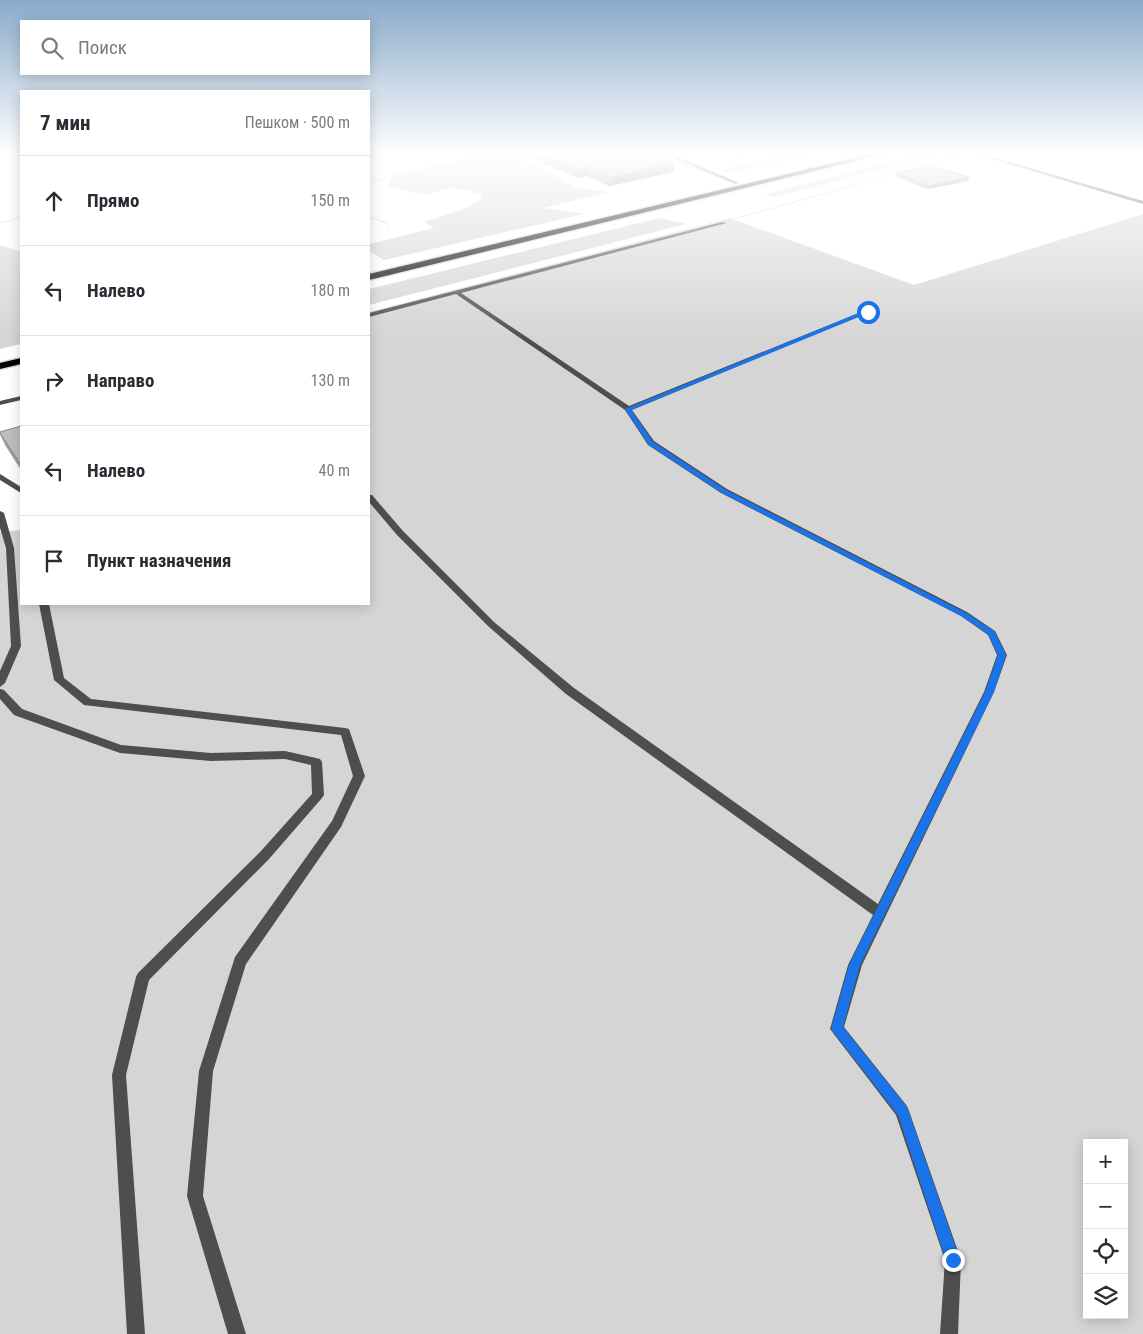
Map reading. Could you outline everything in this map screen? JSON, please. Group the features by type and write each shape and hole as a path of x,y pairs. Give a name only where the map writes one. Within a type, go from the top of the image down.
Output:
{"highway":[{"path":"370,270 598,215"},
{"path":"370,277 627,215"},
{"path":"0,358 20,353"},
{"path":"0,366 20,361"}],"street":[{"path":"370,315 724,223"},
{"path":"456,292 628,409 651,443 724,491 964,614 992,633 1002,655 989,692 855,965 837,1029 902,1111 953,1260 949,1334"},
{"path":"628,409 868,312"},
{"path":"0,403 20,398"},
{"path":"0,476 20,490"},
{"path":"370,498 400,533 491,624 570,691 880,913"},
{"path":"0,514 10,548 16,646 0,683"},
{"path":"44,605 59,680 88,702 345,732 359,776 337,824 240,962 206,1072 195,1196 237,1334"},
{"path":"1,696 18,712 120,749 211,757 285,755 316,762 318,796 265,855 142,977 119,1075 136,1334"}],"path":[{"path":"724,223 743,215"},
{"path":"0,223 20,216"},
{"path":"370,216 386,223 388,228"}],"shaded area":[{"path":"445,215 579,215 384,260 370,252 370,244 434,228 424,222"},
{"path":"1143,215 1143,1334 0,1334 0,532 20,530 20,605 370,605 370,312 730,218 914,285"},
{"path":"659,218 686,224 370,305 370,289"},
{"path":"0,245 20,252 20,344 0,349"}],"building":[{"path":"20,426 20,463 0,433"}],"route":[{"path":"868,312 628,409 651,443 724,491 964,614 992,633 1002,655 989,692 855,965 837,1029 902,1111 953,1260"}]}
